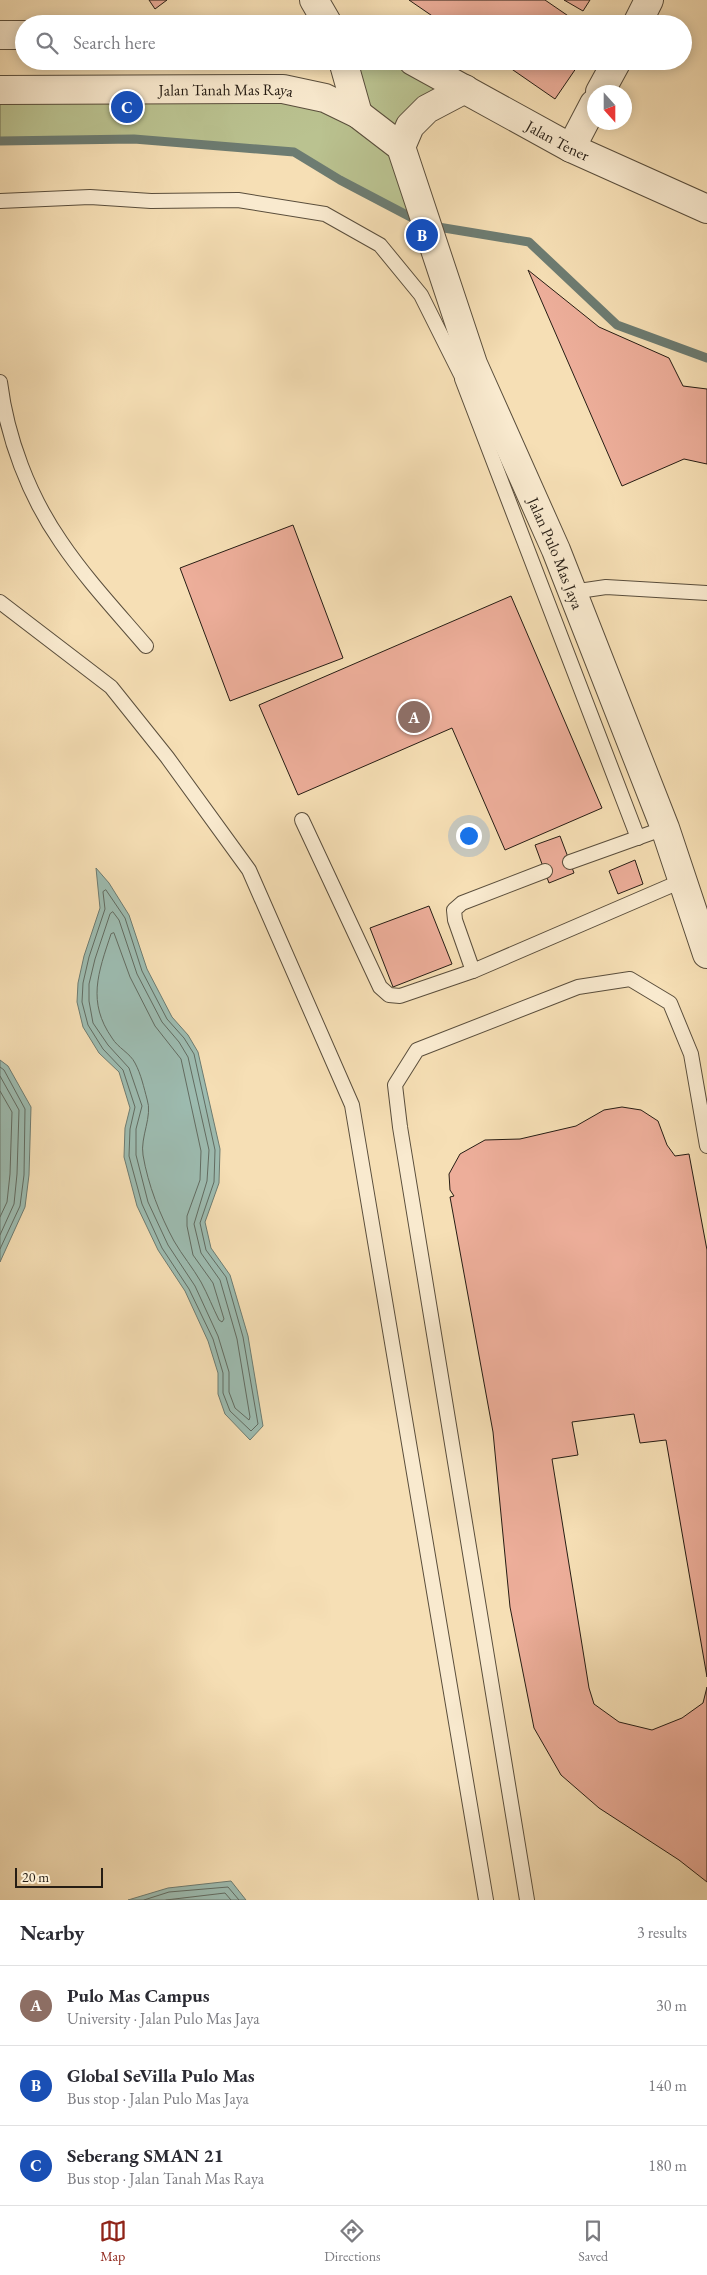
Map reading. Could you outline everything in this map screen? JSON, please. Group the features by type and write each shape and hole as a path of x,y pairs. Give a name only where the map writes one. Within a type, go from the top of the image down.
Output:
{"street":[{"path":"314,0 323,15"},
{"path":"641,15 649,0"},
{"path":"0,35 15,35"},
{"path":"346,70 358,114"},
{"name":"Jalan Tener","path":"430,70 571,148 707,209"},
{"path":"604,85 612,70"},
{"name":"Jalan Tanah Mas Raya","path":"0,90 283,89 324,98 358,114 402,151"},
{"path":"402,151 410,126 427,109 466,89"},
{"path":"571,148 587,117"},
{"name":"Jalan Pulo Mas Jaya","path":"402,151 430,234 467,370 572,592 665,828 684,880 707,954"}],"lane":[{"path":"0,201 90,197 151,201 238,200 325,214 380,244 421,295 467,370 638,838"},
{"path":"0,382 7,422 24,471 60,542 146,646"},
{"path":"572,592 606,587 707,593"},
{"path":"0,602 111,687 167,757 250,870 352,1105 486,1900"},
{"path":"302,820 380,987 389,995 400,996 473,971 684,880"},
{"path":"570,862 665,828"},
{"path":"473,971 455,920 454,910 462,903 545,871"},
{"path":"526,1900 403,1147 395,1085 417,1050 578,987 630,979 670,1003 691,1054 707,1146"}],"green space":[{"path":"345,70 430,70 465,89 410,126 425,224 340,180 294,152 134,139 0,140 0,90 217,90 357,113"}],"water":[{"path":"96,868 109,883 129,915 147,969 172,1017 188,1035 198,1052 220,1149 219,1183 205,1222 211,1248 230,1275 248,1336 263,1426 250,1440 225,1414 218,1394 218,1373 208,1341 185,1291 158,1250 137,1206 124,1157 125,1128 130,1108 119,1072 99,1053 83,1027 77,1002 78,983 84,956 100,908"},
{"path":"0,1060 8,1066 31,1107 29,1175 25,1207 0,1262"},
{"path":"231,1881 246,1900 128,1900 168,1888"}],"building":[{"path":"149,0 167,0 155,9"},
{"path":"409,0 545,0 567,15 431,15"},
{"path":"564,0 590,0 583,11"},
{"path":"513,70 575,70 555,99"},
{"path":"528,270 599,327 669,358 683,386 707,389 707,464 684,459 622,486"},
{"path":"293,525 343,658 230,701 180,568"},
{"path":"511,596 602,808 505,850 452,728 298,795 259,705"},
{"path":"560,836 574,873 549,883 535,845"},
{"path":"635,860 643,884 618,894 609,871"},
{"path":"429,906 452,964 393,987 370,928"},
{"path":"622,1107 641,1110 658,1121 667,1145 675,1156 689,1154 707,1250 707,1677 666,1440 640,1443 634,1414 572,1422 578,1455 552,1459 589,1688 594,1704 619,1722 652,1730 682,1718 703,1703 707,1687 707,1882 679,1860 599,1808 561,1775 534,1728 510,1607 493,1432 450,1197 454,1196 450,1190 449,1174 460,1154 485,1140 520,1139 576,1126 604,1110"}],"waterway":[{"path":"0,141 134,139 294,152 340,180 420,222"},
{"path":"432,226 529,242 617,325 707,358"}],"place":[{"name":"Seberang SMAN 21","path":"127,107"},
{"name":"Global SeVilla Pulo Mas","path":"422,235"},
{"name":"Pulo Mas Campus","path":"414,717"}]}
